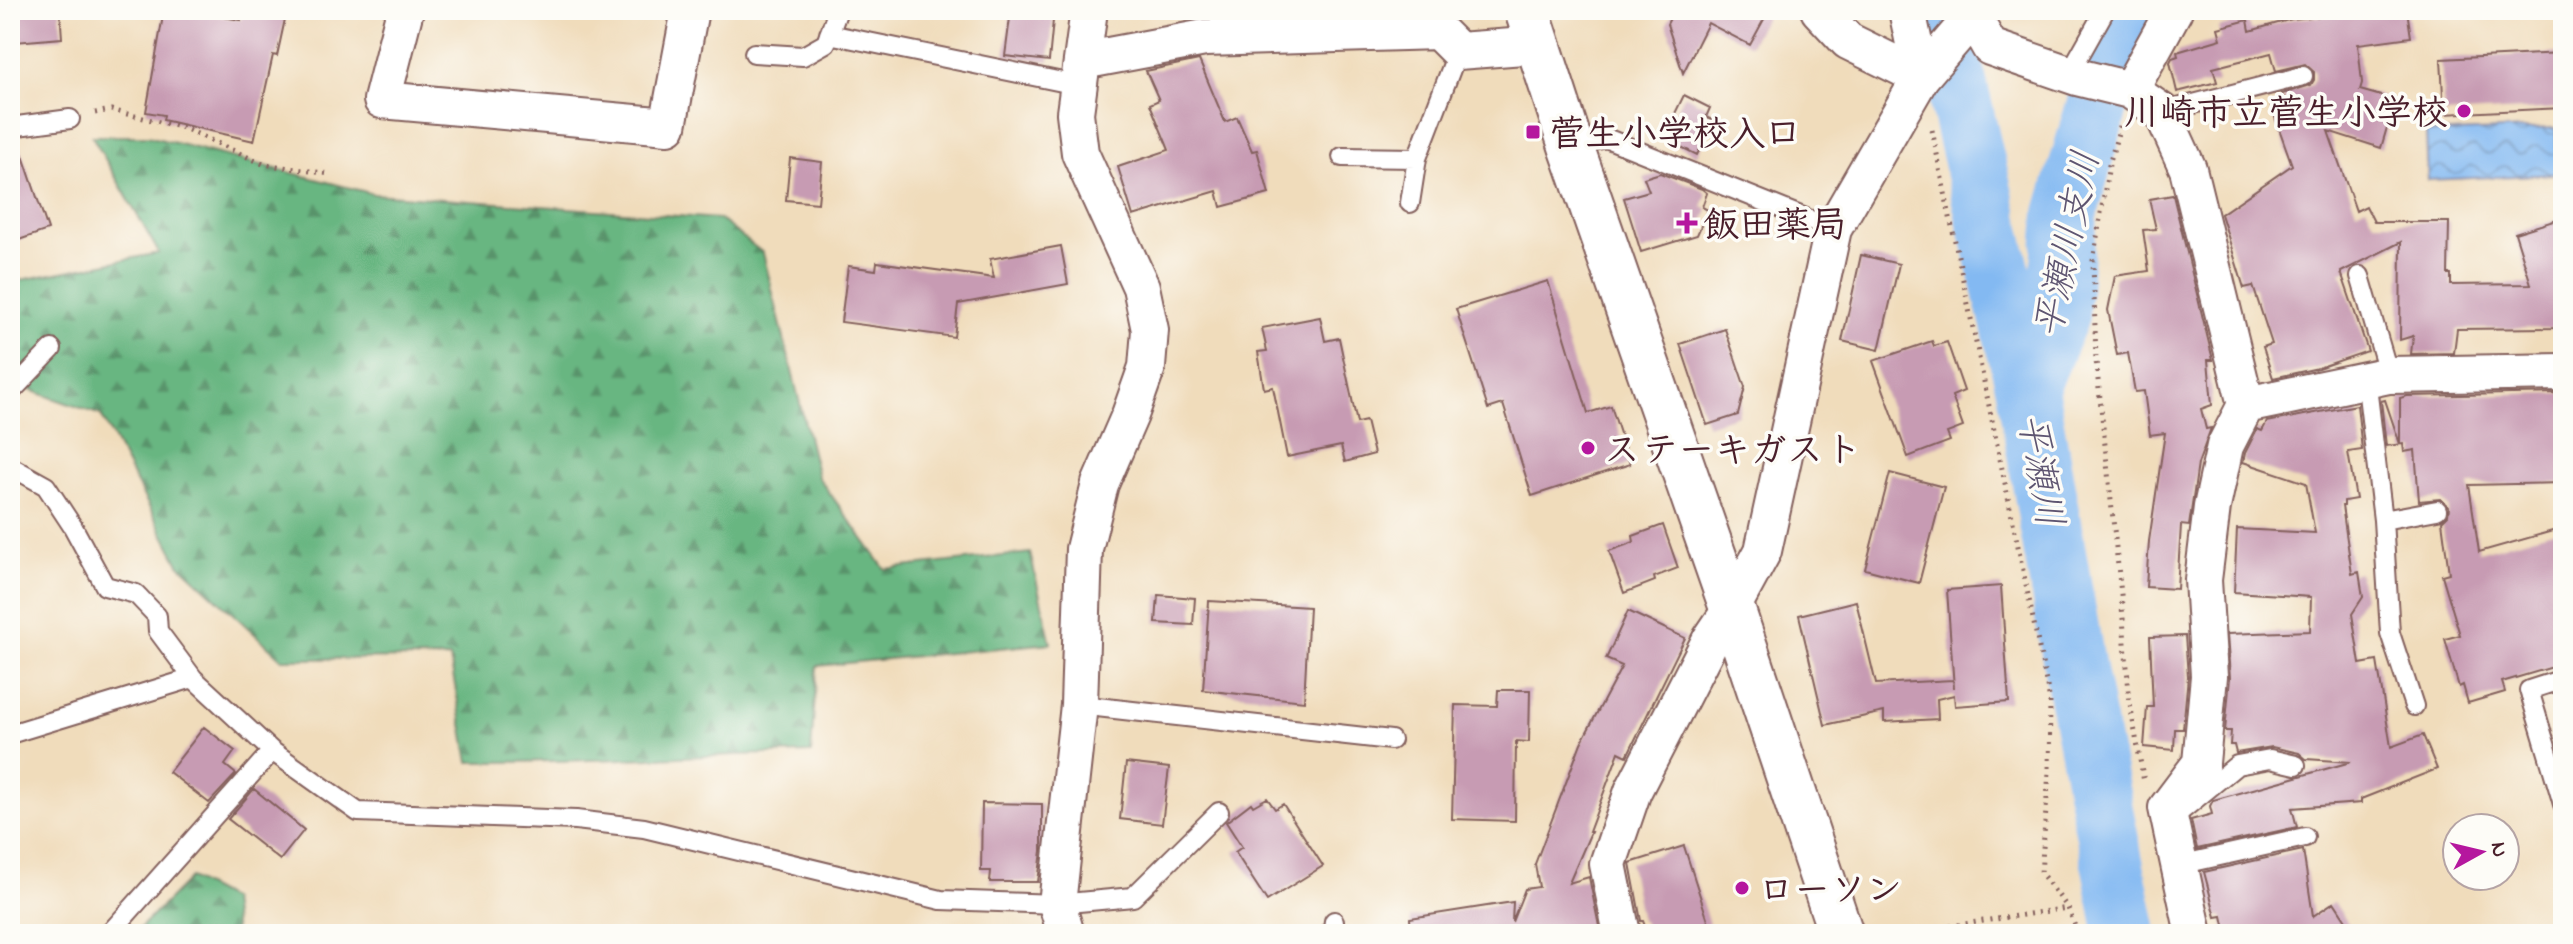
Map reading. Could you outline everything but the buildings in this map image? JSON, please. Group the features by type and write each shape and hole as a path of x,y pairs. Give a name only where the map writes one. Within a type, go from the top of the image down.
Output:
{"street":[{"path":"405,10 382,100 668,126 690,10"},
{"path":"1062,919 1079,705 1084,549 1100,484 1147,367 1150,330 1141,287 1080,153 1075,113 1089,10"},
{"path":"1819,10 1848,41 1925,74"},
{"path":"1907,10 1925,74"},
{"path":"2130,90 2174,10"},
{"path":"1622,934 1608,864 1633,791 1711,639 1763,551 1833,229 1925,74 1968,16 1990,47 2073,76 2130,90 2162,112 2188,169 2246,405 2225,446 2212,507 2203,580 2209,676 2201,763 2167,808 2194,934"},
{"path":"1080,73 1205,38 1438,31 1458,51 1533,27 1841,934"},
{"path":"2246,405 2378,377 2563,372"}],"lane":[{"path":"754,53 803,56 826,43 838,10"},
{"path":"2073,76 2105,10"},
{"path":"829,34 1080,73"},
{"path":"1410,203 1417,158 1458,51"},
{"path":"2162,112 2303,76"},
{"path":"10,127 70,119"},
{"path":"1571,146 1606,138 1833,229"},
{"path":"1342,157 1417,158"},
{"path":"2360,276 2378,377 2390,633 2414,706"},
{"path":"10,393 52,349"},
{"path":"10,466 46,486 73,527 105,586 136,594 157,616 158,631 193,678 272,751 358,812 576,820 644,828 941,900 1062,919 1133,897 1219,812"},
{"path":"2383,520 2437,510"},
{"path":"10,734 193,678"},
{"path":"2563,679 2529,690 2563,804"},
{"path":"1079,705 1391,740"},
{"path":"109,934 272,751"},
{"path":"2169,821 2237,765 2270,759 2296,765"},
{"path":"2179,865 2305,837"}],"path":[{"path":"1925,74 2050,701 2049,772 2041,873 2068,908 2078,934"},
{"path":"2130,90 2109,165 2093,261 2096,361 2130,704 2144,782"},
{"path":"70,119 111,110 184,128 263,164 330,174"},
{"path":"1919,934 1938,928 2068,908"}],"green space":[{"path":"92,136 148,136 374,194 719,219 763,253 818,477 885,569 1030,553 1051,643 817,666 811,753 469,762 450,658 282,659 179,564 101,415 10,383 10,282 159,253"},
{"path":"190,878 231,900 235,934 134,934"}],"water":[{"path":"2556,128 2558,174 2428,180 2426,133"}],"waterway":[{"name":"平瀬川","path":"1939,10 2027,389 2076,675 2126,934"},
{"name":"平瀬川支川","path":"2027,389 2058,315 2066,214 2100,96 2115,57 2141,10"}],"place":[{"name":"川崎市立菅生小学校","path":"2464,111"},
{"name":"菅生小学校入口","path":"1533,132"},
{"name":"飯田薬局","path":"1687,223"},
{"name":"ステーキガスト","path":"1588,448"},
{"name":"ローソン","path":"1742,888"}]}
